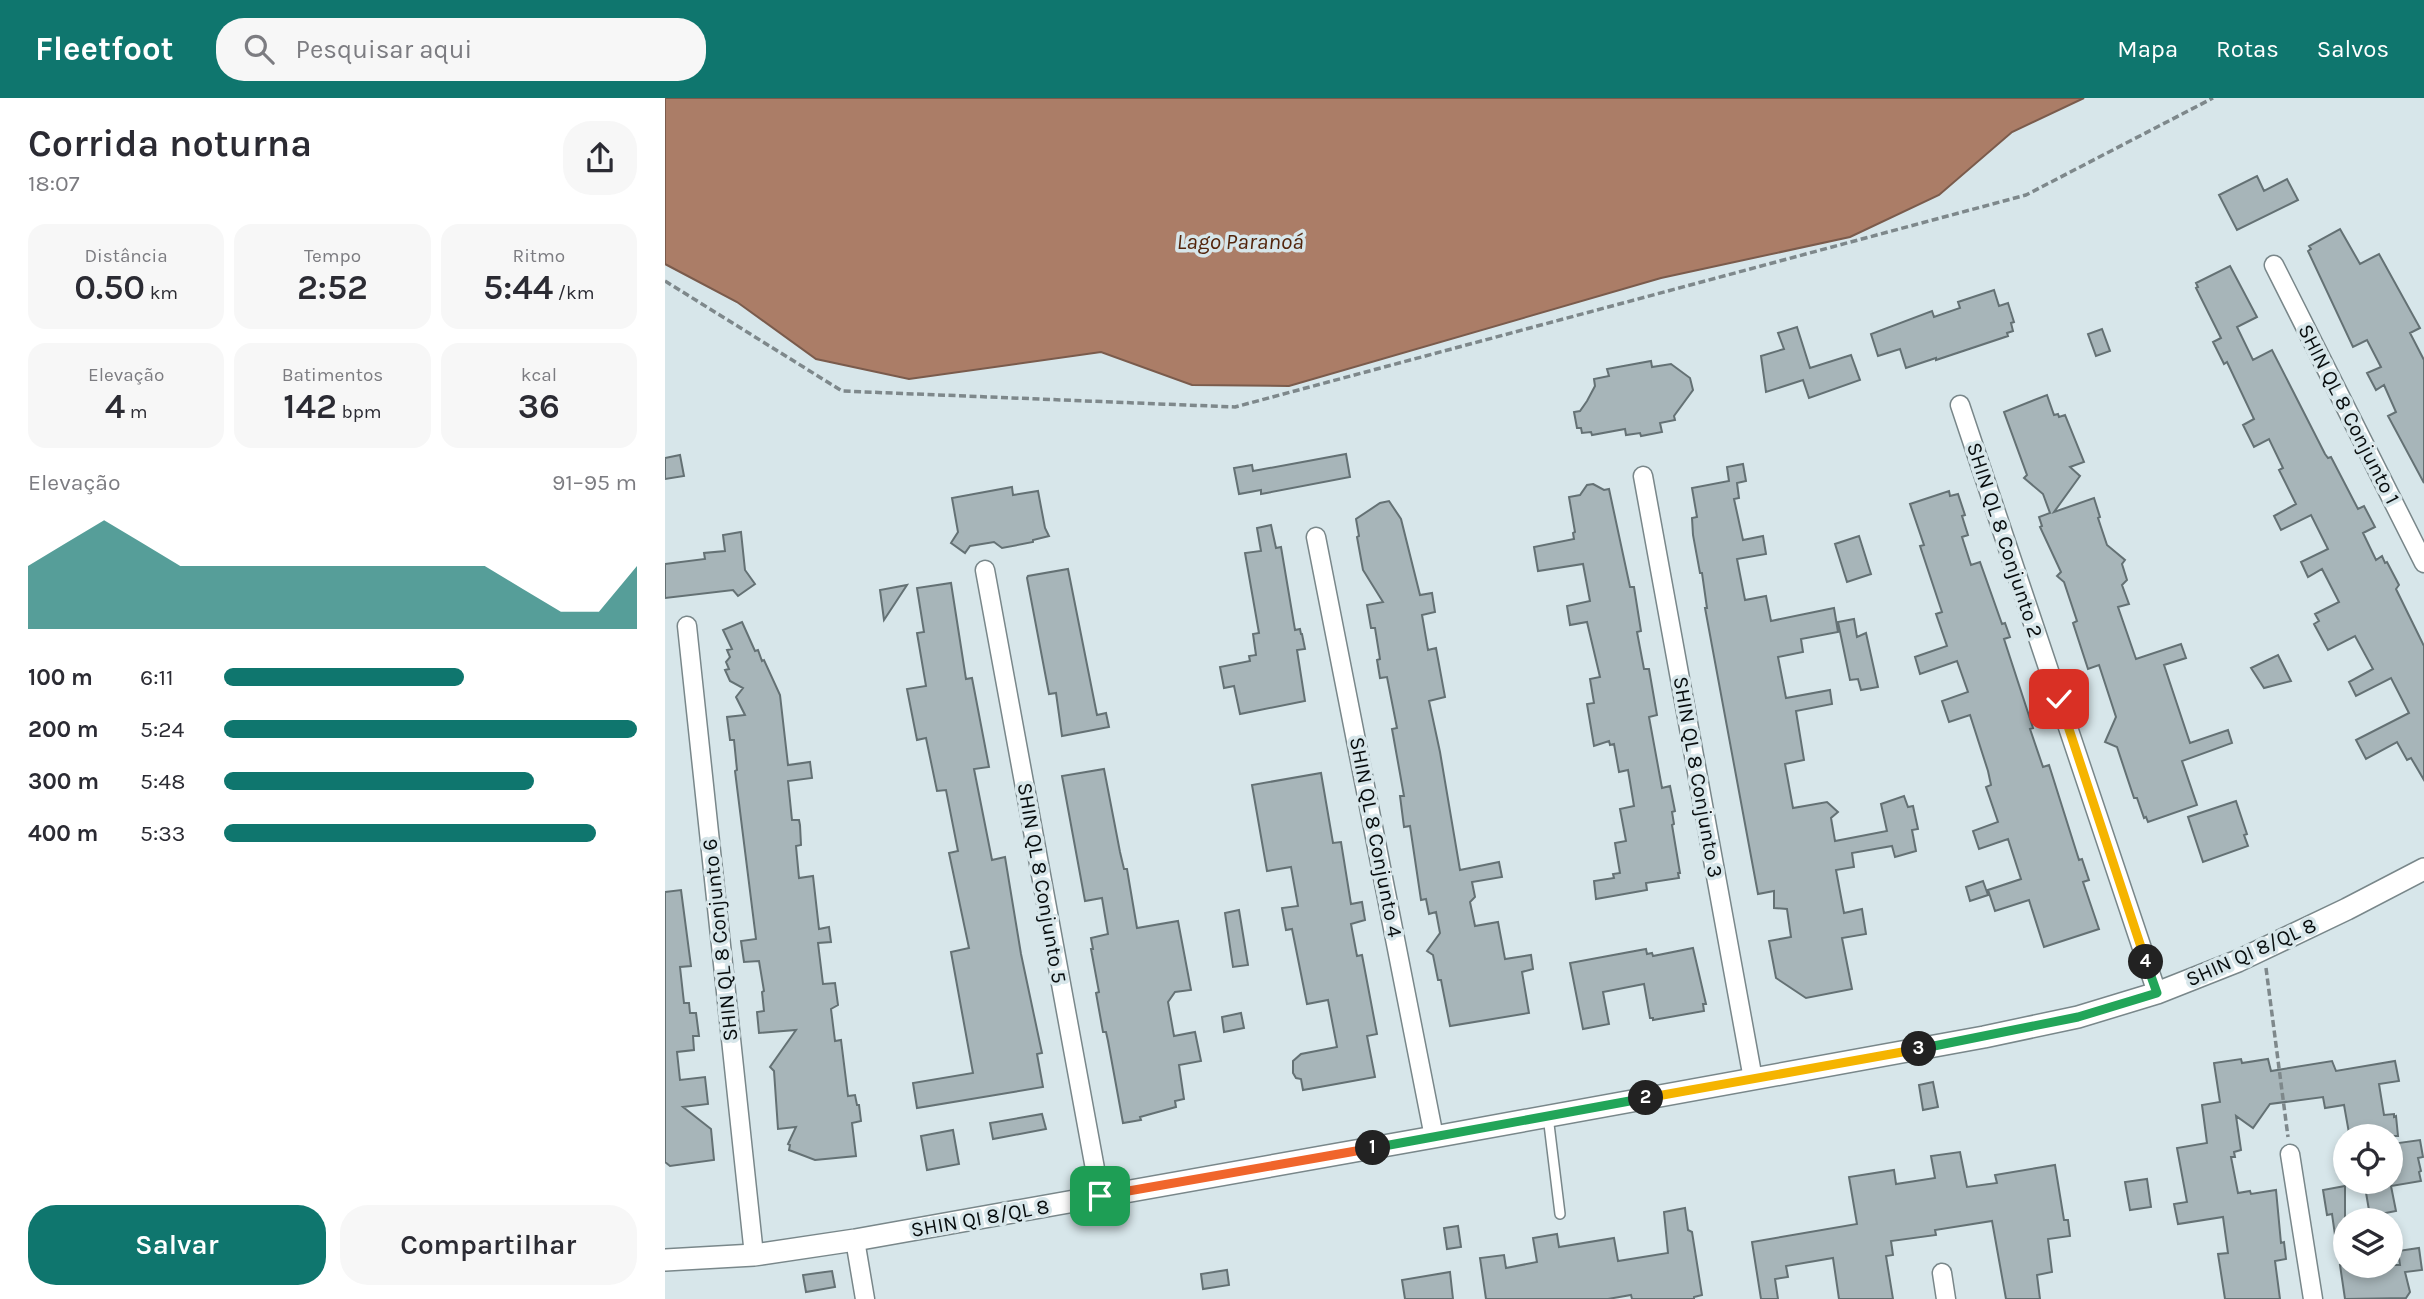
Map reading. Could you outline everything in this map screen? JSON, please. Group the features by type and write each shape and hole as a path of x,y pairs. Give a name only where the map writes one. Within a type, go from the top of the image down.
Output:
{"street":[{"name":"SHIN QL 8 Conjunto 1","path":"2274,265 2424,563"},
{"name":"SHIN QL 8 Conjunto 2","path":"1960,405 2157,993"},
{"name":"SHIN QL 8 Conjunto 3","path":"1643,476 1753,1079"},
{"name":"SHIN QL 8 Conjunto 4","path":"1316,537 1434,1138"},
{"name":"SHIN QL 8 Conjunto 5","path":"985,570 1100,1196"},
{"name":"SHIN QL 8 Conjunto 6","path":"687,626 754,1255"},
{"name":"SHIN QI 8/QL 8","path":"665,1260 754,1255 855,1240 1434,1138 2078,1017 2157,993 2264,949 2424,869"},
{"path":"2290,1154 2313,1299"},
{"path":"855,1240 865,1299"},
{"path":"1942,1273 1946,1299"}],"lane":[{"path":"1548,1116 1560,1214"}],"path":[{"path":"665,281 842,391 1235,407 2026,195 2213,98"},
{"path":"2264,949 2290,1154"}],"water":[{"name":"Lago Paranoá","path":"665,98 2084,98 2012,132 1939,195 1850,237 1661,278 1289,386 1192,385 1101,352 909,379 816,359 737,302 665,264"}],"building":[{"path":"2257,176 2264,191 2287,179 2298,200 2237,230 2219,195"},
{"path":"2340,229 2360,264 2379,254 2420,328 2410,333 2424,360 2424,483 2388,416 2396,412 2384,385 2376,390 2367,373 2381,367 2367,340 2353,347 2308,251 2311,249 2309,246"},
{"path":"2230,266 2257,317 2237,327 2253,360 2272,350 2325,454 2328,458 2331,457 2358,509 2364,506 2375,527 2363,533 2376,560 2382,556 2385,563 2387,562 2399,585 2396,589 2424,646 2424,780 2411,758 2407,760 2397,742 2366,759 2356,740 2409,713 2391,678 2356,696 2349,682 2373,669 2355,636 2328,650 2314,624 2319,621 2315,614 2339,602 2322,569 2308,577 2301,562 2328,549 2311,515 2281,530 2274,516 2296,504 2279,470 2283,468 2269,439 2254,447 2243,425 2254,419 2227,362 2224,364 2213,342 2221,338 2196,288 2196,283"},
{"path":"1994,290 1999,306 2008,303 2014,322 2011,323 2013,331 2007,333 2008,336 1906,368 1900,349 1878,356 1871,334 1932,311 1934,317 1960,308 1958,302"},
{"path":"1797,327 1810,368 1851,355 1860,380 1809,398 1803,380 1766,392 1761,356 1784,349 1778,333"},
{"path":"2102,329 2110,351 2096,356 2088,334"},
{"path":"1651,361 1652,367 1671,364 1690,378 1693,390 1674,416 1675,420 1660,423 1662,432 1641,436 1640,433 1626,435 1625,429 1592,435 1591,432 1582,433 1581,428 1577,428 1574,412 1580,411 1587,401 1595,386 1594,379 1609,376 1607,369"},
{"path":"2047,395 2054,415 2065,415 2084,462 2070,467 2080,476 2054,512 2094,498 2107,545 2125,560 2122,564 2127,580 2122,585 2129,604 2118,607 2136,659 2181,644 2186,658 2164,665 2190,743 2228,730 2232,743 2182,761 2197,805 2148,822 2137,798 2134,798 2117,747 2105,742 2116,717 2099,665 2088,669 2073,623 2077,621 2064,582 2057,576 2061,572 2040,527 2039,517 2050,513 2043,494 2024,478 2027,475 2004,412"},
{"path":"1346,454 1350,477 1261,494 1261,490 1239,494 1234,468 1252,465 1253,471"},
{"path":"680,455 684,476 665,479 665,458"},
{"path":"1743,464 1746,481 1737,483 1739,498 1734,499 1743,540 1763,536 1766,554 1737,559 1745,600 1766,596 1771,621 1834,608 1838,632 1801,639 1803,652 1778,657 1786,698 1830,690 1832,704 1796,711 1804,760 1785,764 1793,808 1827,802 1838,812 1831,818 1835,841 1887,831 1881,804 1904,796 1908,807 1913,806 1918,829 1912,830 1916,851 1895,857 1892,846 1852,853 1854,867 1836,870 1844,913 1862,909 1866,934 1842,938 1852,989 1806,998 1776,978 1769,941 1791,937 1787,909 1774,908 1774,891 1758,894 1693,535 1692,518 1697,517 1692,488 1729,481 1727,467"},
{"path":"1593,484 1604,490 1609,489 1630,587 1634,587 1641,631 1637,632 1644,669 1649,669 1657,715 1649,717 1662,788 1670,786 1675,811 1672,812 1672,825 1680,873 1679,878 1646,883 1647,890 1596,899 1594,881 1614,878 1613,874 1620,873 1615,843 1626,841 1620,809 1634,806 1628,770 1619,772 1614,744 1610,745 1609,741 1594,746 1587,704 1594,703 1590,679 1600,677 1587,622 1570,625 1567,606 1590,601 1583,564 1538,571 1534,547 1574,539 1569,497 1580,495 1587,485"},
{"path":"1012,487 1013,495 1038,491 1049,536 1002,548 994,542 970,546 965,553 951,543 958,532 952,498"},
{"path":"1949,491 1950,496 1958,494 1965,515 1962,516 1968,535 1962,537 1971,565 1980,562 2002,624 2005,623 2010,637 2004,639 2033,728 2030,729 2043,767 2049,765 2079,860 2082,859 2089,880 2083,882 2099,929 2044,947 2029,900 1995,911 1988,890 2021,879 2008,839 1979,849 1973,831 1998,822 1986,787 1991,785 1988,771 1970,715 1949,722 1942,701 1968,692 1957,661 1920,674 1915,657 1947,646 1936,614 1942,612 1920,546 1924,545 1910,504"},
{"path":"1389,501 1401,519 1420,595 1432,593 1435,612 1422,615 1428,650 1436,648 1445,697 1429,701 1460,870 1499,862 1502,877 1472,882 1475,897 1470,902 1475,926 1498,922 1505,959 1531,955 1533,969 1522,972 1529,1013 1450,1026 1441,980 1438,980 1433,955 1427,951 1440,933 1436,912 1429,914 1426,899 1421,900 1410,826 1404,827 1400,796 1404,796 1392,729 1397,728 1387,677 1380,678 1375,628 1371,628 1367,605 1383,602 1363,570 1357,537 1356,519 1380,503"},
{"path":"1271,525 1276,548 1281,547 1295,630 1300,629 1305,649 1297,650 1305,701 1240,714 1234,686 1224,688 1220,667 1250,661 1249,656 1256,655 1253,634 1259,633 1245,553 1261,551 1257,528"},
{"path":"741,532 745,570 755,584 738,596 733,590 665,598 665,564 705,559 704,553 725,551 723,535"},
{"path":"1859,536 1871,574 1847,582 1835,544"},
{"path":"1068,569 1097,715 1106,713 1109,727 1062,736 1056,693 1049,694 1027,578"},
{"path":"951,583 966,679 972,678 989,767 974,769 992,860 1005,857 1021,954 1042,1053 1037,1054 1043,1087 917,1108 913,1083 973,1073 951,952 969,948 949,853 958,851 946,790 937,791 926,738 917,740 907,689 926,686 917,633 924,632 917,588"},
{"path":"907,585 884,620 880,590"},
{"path":"1854,619 1857,637 1866,633 1878,687 1861,690 1858,679 1850,680 1838,622"},
{"path":"742,622 780,695 788,765 810,762 812,778 788,781 792,820 799,820 800,825 801,845 796,846 799,878 813,876 819,929 829,927 831,942 818,943 823,984 835,983 838,1005 831,1009 835,1041 841,1040 848,1096 855,1095 859,1105 861,1121 852,1123 856,1156 815,1160 789,1150 788,1144 796,1127 778,1129 774,1071 770,1067 796,1030 759,1033 757,1012 764,1011 764,991 759,961 744,962 741,941 756,939 735,771 734,740 730,740 727,717 745,715 736,697 743,688 730,681 725,670 729,669 726,662 730,657 727,650 732,649 723,630"},
{"path":"2278,655 2291,681 2264,688 2251,668"},
{"path":"1104,769 1120,852 1124,869 1127,869 1137,928 1178,921 1191,990 1175,992 1168,1002 1174,1036 1195,1032 1201,1061 1179,1065 1184,1099 1175,1101 1176,1107 1140,1117 1141,1120 1123,1123 1108,1041 1106,1032 1103,1032 1091,949 1091,938 1108,934 1102,898 1085,901 1062,776"},
{"path":"1321,773 1333,843 1341,842 1351,904 1362,902 1365,920 1351,924 1357,956 1362,955 1377,1034 1367,1036 1375,1077 1303,1090 1301,1079 1296,1078 1293,1073 1293,1061 1301,1054 1337,1047 1328,1000 1307,1004 1292,929 1286,930 1282,908 1298,906 1291,867 1267,871 1252,785"},
{"path":"2236,801 2247,834 2244,835 2248,846 2203,862 2188,817"},
{"path":"1983,881 1988,895 1970,901 1966,887"},
{"path":"681,890 691,966 680,967 684,1003 689,1003 690,1013 696,1013 699,1036 693,1036 694,1050 677,1052 680,1080 705,1077 708,1104 683,1107 711,1129 714,1160 670,1166 665,1162 665,892"},
{"path":"1239,910 1248,965 1233,967 1225,913"},
{"path":"1693,948 1706,1004 1703,1004 1704,1011 1653,1020 1650,1018 1644,984 1603,992 1609,1024 1583,1029 1570,963 1646,949 1647,954 1652,953 1653,956"},
{"path":"1241,1013 1244,1028 1224,1032 1222,1017"},
{"path":"2268,1059 2271,1071 2332,1061 2336,1071 2395,1061 2399,1081 2379,1084 2384,1115 2394,1114 2397,1124 2347,1124 2344,1105 2325,1108 2323,1097 2270,1104 2253,1128 2236,1116 2241,1150 2234,1152 2235,1157 2231,1157 2238,1193 2276,1190 2281,1243 2284,1242 2286,1259 2275,1261 2280,1299 2225,1299 2218,1254 2228,1253 2223,1217 2178,1224 2174,1204 2187,1202 2177,1148 2207,1143 2202,1105 2220,1102 2214,1063"},
{"path":"1933,1082 1938,1107 1923,1110 1919,1085"},
{"path":"1042,1114 1046,1129 993,1139 990,1123"},
{"path":"953,1130 959,1164 927,1170 921,1136"},
{"path":"2420,1140 2423,1157 2418,1158 2421,1181 2403,1184 2403,1142"},
{"path":"1960,1152 1967,1187 1997,1183 1995,1175 2055,1165 2064,1220 2068,1220 2070,1236 2048,1239 2052,1272 2037,1275 2040,1299 2006,1299 1992,1221 1935,1230 1936,1235 1891,1241 1893,1255 1886,1256 1893,1299 1839,1299 1833,1258 1786,1266 1788,1277 1775,1279 1778,1299 1761,1299 1752,1242 1857,1224 1849,1177 1894,1170 1896,1184 1935,1178 1931,1156"},
{"path":"2147,1179 2151,1207 2130,1210 2125,1182"},
{"path":"2333,1188 2333,1194 2345,1194 2345,1208 2333,1208 2333,1221 2332,1214 2327,1215 2323,1190"},
{"path":"2366,1194 2393,1194 2395,1208 2369,1208"},
{"path":"1685,1208 1688,1230 1692,1232 1702,1295 1694,1299 1632,1299 1631,1295 1608,1299 1486,1299 1480,1258 1504,1255 1506,1268 1537,1262 1533,1238 1557,1234 1559,1247 1614,1238 1618,1261 1668,1253 1664,1212"},
{"path":"1458,1226 1461,1247 1447,1249 1444,1228"},
{"path":"2419,1248 2422,1270 2405,1272 2410,1292 2406,1298 2345,1299 2342,1278 2403,1278 2403,1250"},
{"path":"1227,1270 1229,1285 1203,1289 1201,1274"},
{"path":"832,1271 835,1287 806,1292 803,1275"},
{"path":"1450,1272 1453,1299 1405,1299 1402,1280"}],"route":[{"path":"1100,1196 1984,1037 2078,1017 2157,993 2059,699"}]}
